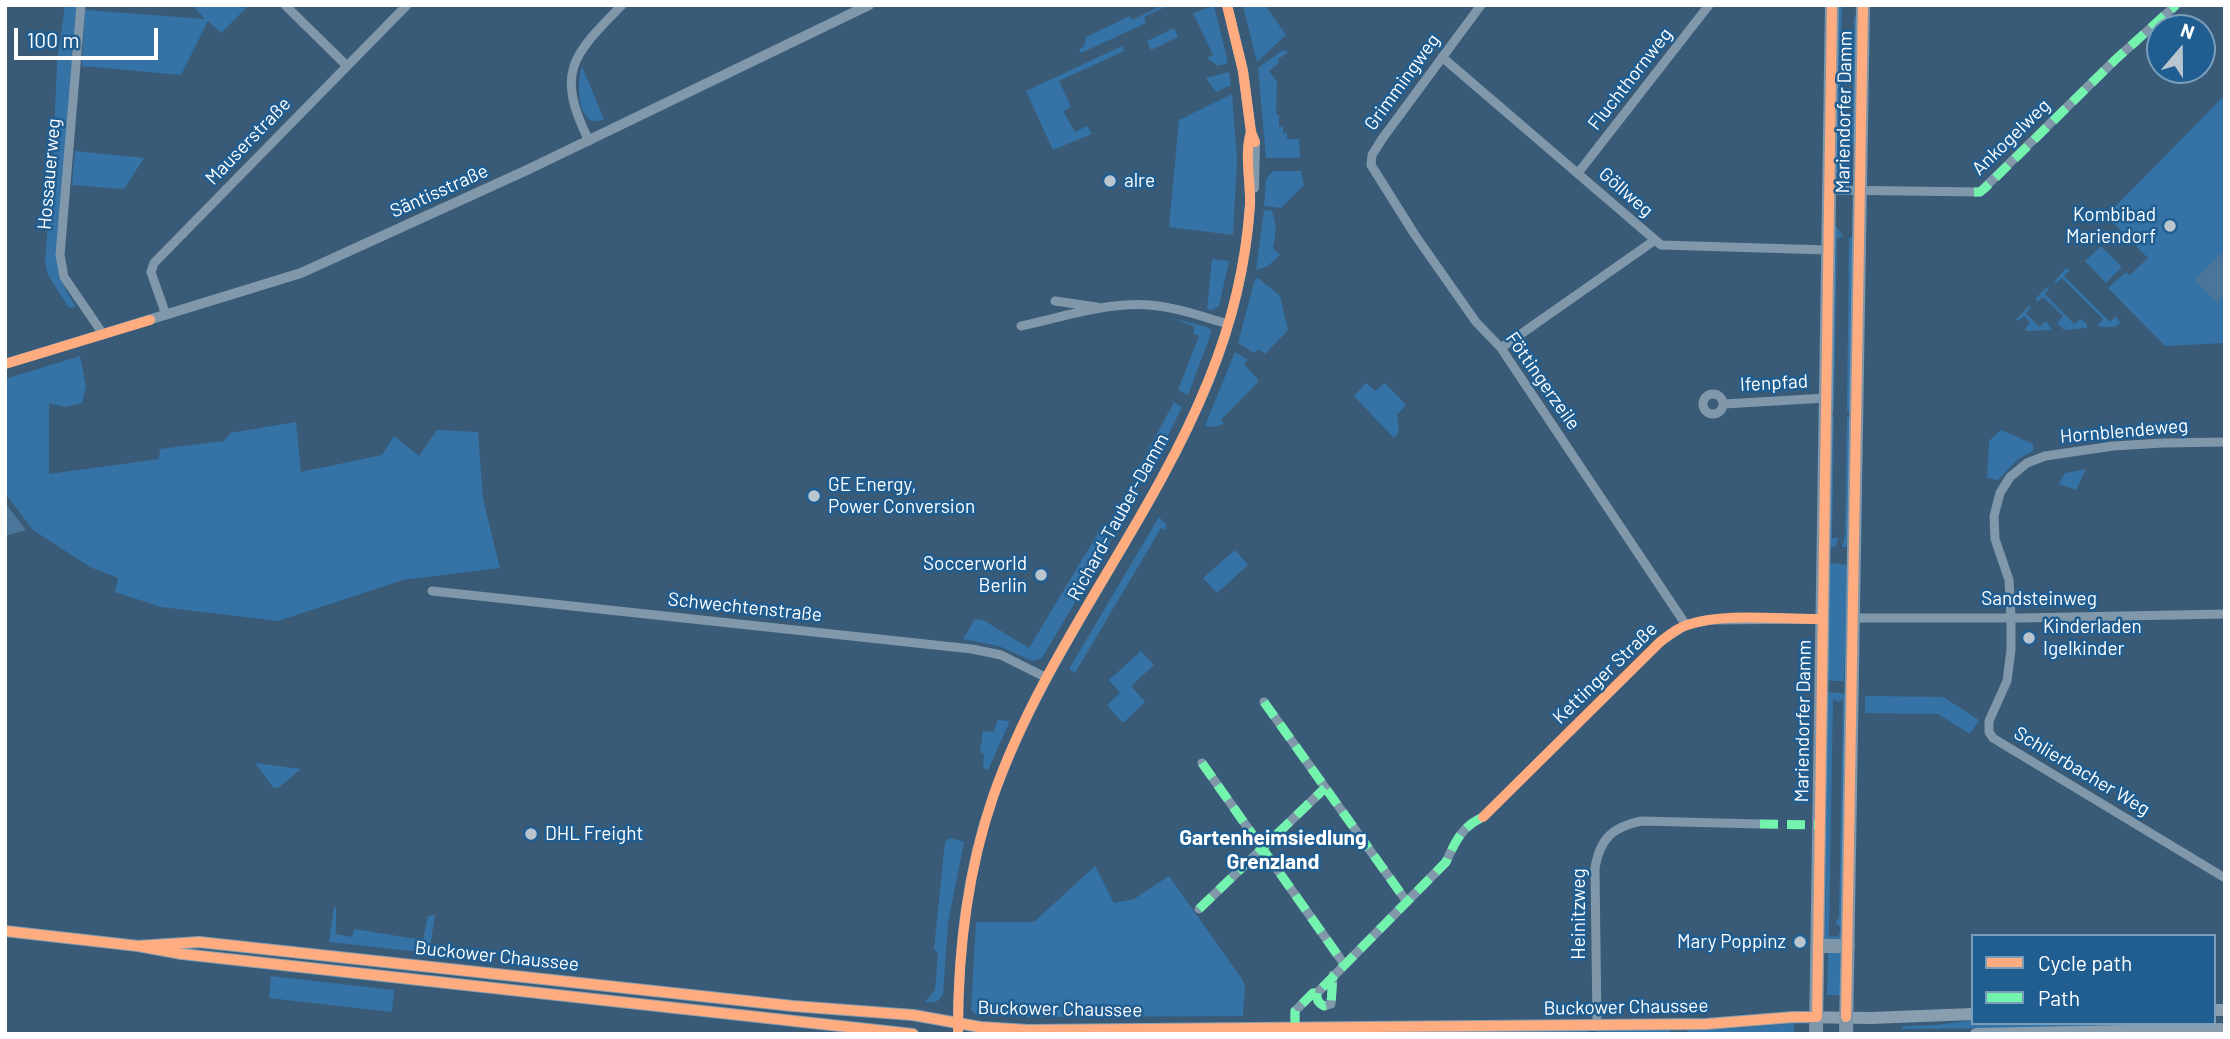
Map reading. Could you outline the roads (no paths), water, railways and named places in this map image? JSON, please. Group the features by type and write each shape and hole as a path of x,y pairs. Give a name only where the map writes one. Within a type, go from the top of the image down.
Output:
{"main road":[{"name":"Mariendorfer Damm","path":"1816,1034 1832,5"},
{"name":"Mariendorfer Damm","path":"1846,1034 1863,5"},
{"name":"Buckower Chaussee","path":"5,931 138,946 182,954 913,1034"},
{"name":"Buckower Chaussee","path":"138,946 199,942 958,1028 1245,1031 1295,1028 1736,1023 1794,1017 1971,1014"},
{"path":"1818,946 1848,946"},
{"path":"1976,1034 2216,1029"}],"street":[{"name":"Hossauerweg","path":"81,5 60,255 64,277 103,334"},
{"path":"285,5 347,66"},
{"name":"Mauserstraße","path":"166,315 151,272 154,263 407,5"},
{"path":"589,141 575,112 571,92 572,73 589,38 622,5"},
{"name":"Säntisstraße","path":"5,364 301,272 589,141 869,5"},
{"name":"Richard-Tauber-Damm","path":"958,1028 959,963 964,915 974,863 990,804 1004,768 1048,678 1169,464 1207,384 1228,324 1243,255 1256,163 1243,71 1227,5"},
{"name":"Fluchthornweg","path":"1578,173 1709,5"},
{"name":"Ankogelweg","path":"1829,190 1980,192 2115,60 2176,5"},
{"name":"Grimmingweg","path":"1371,159 1382,139 1478,6"},
{"name":"Göllweg","path":"1442,57 1666,247 1828,250"},
{"name":"Föttingerzeile","path":"1371,159 1374,172 1415,235 1476,321 1501,348 1686,625"},
{"path":"1501,348 1655,240"},
{"path":"1055,301 1106,308"},
{"path":"1021,326 1106,308 1150,305 1228,324"},
{"name":"Ifenpfad","path":"1724,404 1826,398"},
{"name":"Hornblendeweg","path":"2011,617 2009,580 1995,539 1994,516 2000,493 2018,470 2045,456 2113,446 2225,442"},
{"name":"Schwechtenstraße","path":"432,591 972,649 1001,654 1048,678"},
{"name":"Sandsteinweg","path":"1853,618 2225,614"},
{"name":"Schlierbacher Weg","path":"2011,617 2007,681 1989,721 1989,732 1993,738 2225,878"},
{"name":"Kettinger Straße","path":"1295,1028 1295,1011 1313,993 1317,993 1446,862 1458,836 1473,821 1483,817 1660,642 1686,625 1720,619 1823,619"},
{"path":"1264,702 1407,902"},
{"path":"1202,763 1344,964"},
{"path":"1199,909 1325,788"},
{"name":"Heinitzweg","path":"1597,1025 1595,868 1602,843 1625,825 1642,821 1760,824"},
{"name":"Kettinger Straße","path":"1317,993 1320,1004 1331,1004 1334,975"}],"place":[{"name":"alre","path":"1110,181"},
{"name":"Kombibad Mariendorf","path":"2170,226"},
{"name":"GE Energy, Power Conversion","path":"814,496"},
{"name":"Soccerworld Berlin","path":"1041,575"},
{"name":"Kinderladen Igelkinder","path":"2029,638"},
{"name":"DHL Freight","path":"531,834"},
{"name":"Mary Poppinz","path":"1800,942"}],"district":[{"name":"Gartenheimsiedlung Grenzland","path":"1273,850"}]}
